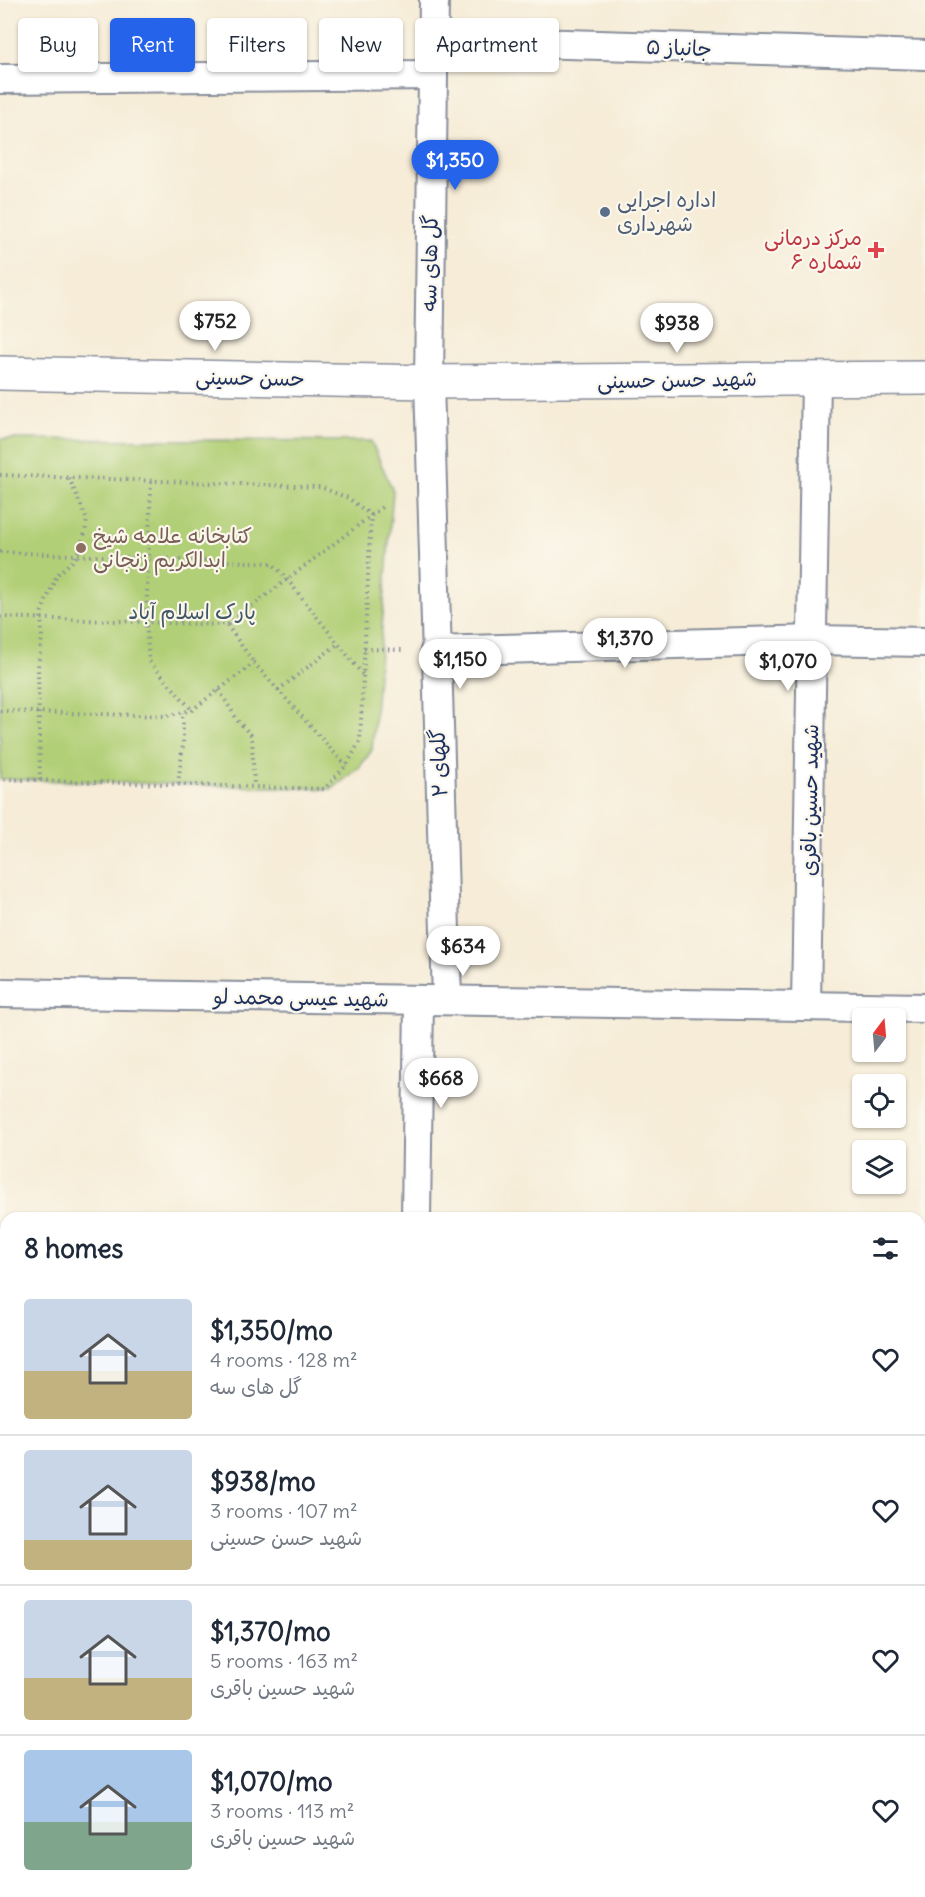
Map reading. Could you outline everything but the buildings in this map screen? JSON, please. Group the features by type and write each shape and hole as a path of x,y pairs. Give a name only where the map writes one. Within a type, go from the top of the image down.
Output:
{"street":[{"name":"گل های سه","path":"434,0 434,18"},
{"name":"جانباز ۵","path":"559,44 925,55"},
{"name":"گل های سه","path":"429,382 433,75"},
{"path":"0,79 433,75"},
{"name":"حسن حسینی","path":"0,373 429,382"},
{"name":"شهید حسن حسینی","path":"429,382 925,378"},
{"name":"شهید حسین باقری","path":"806,1006 816,379"},
{"name":"گلهای ۲","path":"429,382 435,651 447,1000"},
{"path":"435,651 813,640 925,642"},
{"name":"شهید عیسی محمد لو","path":"0,993 925,1008"},
{"path":"416,1212 419,1000"}],"path":[{"path":"0,475 320,487 348,498 371,515"},
{"path":"40,780 38,667 42,638 41,613 57,574 74,561 77,555 87,520 69,478"},
{"path":"151,482 146,622 149,661 192,710"},
{"path":"0,617 227,625 385,505"},
{"path":"0,779 324,789 346,766 360,741 371,515"},
{"path":"0,552 272,563 363,675"},
{"path":"227,625 254,663 346,766"},
{"path":"278,690 338,644"},
{"path":"364,649 435,651"},
{"path":"0,711 166,716 192,710 254,663"},
{"path":"219,690 238,721 252,736 254,787"},
{"path":"178,784 183,744 183,712"}],"green space":[{"name":"پارک اسلام آباد","path":"0,439 371,441 393,491 372,750 359,768 332,789 0,779"}],"place":[{"name":"اداره اجرایی شهرداری","path":"605,212"},
{"name":"مرکز درمانی شماره ۶","path":"876,250"},
{"name":"کتابخانه علامه شیخ ابدالکریم زنجانی","path":"81,548"}]}
